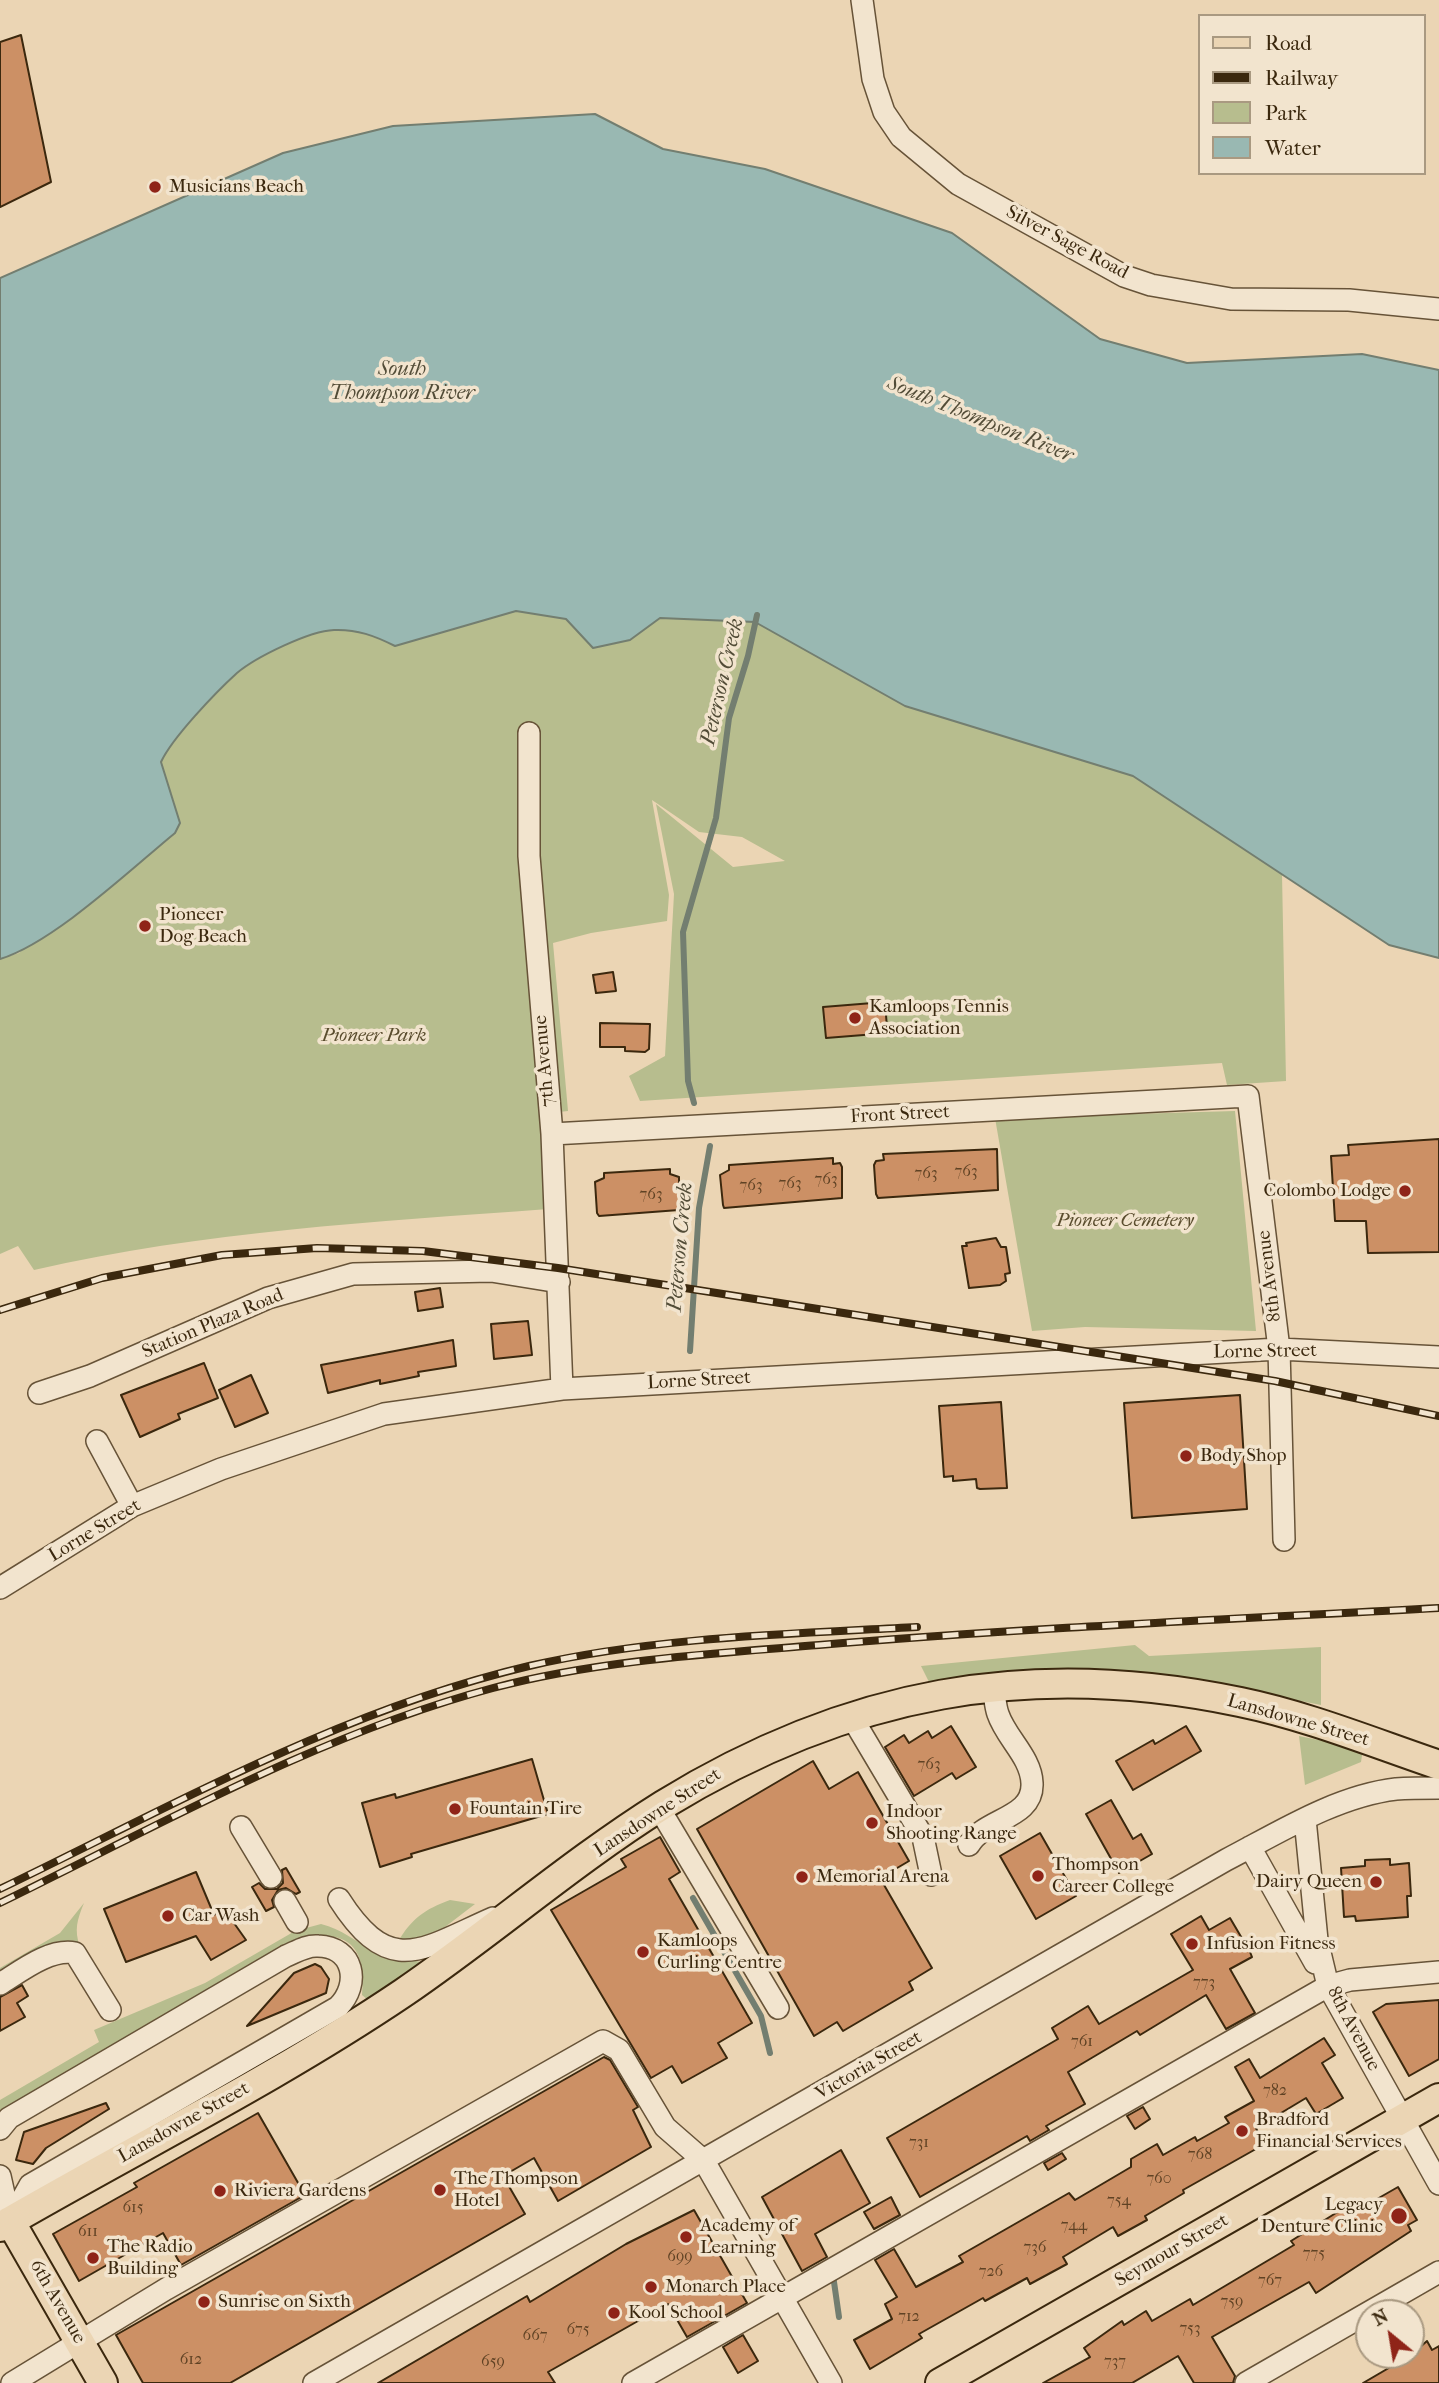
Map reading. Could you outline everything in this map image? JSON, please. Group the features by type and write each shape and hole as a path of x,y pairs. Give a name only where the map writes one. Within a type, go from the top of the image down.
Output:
{"main road":[{"name":"Lansdowne Street","path":"3,2221 328,2042 430,1974 659,1808 738,1763 851,1716 897,1702 1019,1683 1128,1684 1244,1703 1439,1765"},
{"name":"Seymour Street","path":"940,2383 1439,2098"},
{"name":"6th Avenue","path":"3,2221 103,2383"}],"street":[{"name":"Silver Sage Road","path":"862,0 873,79 884,112 901,137 958,184 1124,276 1151,285 1231,299 1349,300 1439,309"},
{"name":"7th Avenue","path":"529,733 529,856 552,1134 562,1389"},
{"name":"Front Street","path":"552,1134 1248,1096"},
{"name":"8th Avenue","path":"1248,1096 1279,1349 1284,1540"},
{"name":"Station Plaza Road","path":"39,1393 90,1376 268,1298 353,1274 491,1270 559,1282"},
{"name":"Lorne Street","path":"0,1588 132,1506 222,1469 384,1415 562,1389 1279,1349 1439,1357"},
{"path":"97,1441 132,1506"},
{"path":"969,1845 976,1835 1024,1807 1032,1789 1030,1771 998,1714 993,1687"},
{"path":"851,1716 923,1837 931,1875"},
{"name":"Victoria Street","path":"314,2383 1250,1847 1305,1819 1354,1800 1394,1789 1439,1788"},
{"path":"659,1808 778,2008"},
{"name":"8th Avenue","path":"1305,1819 1317,1940 1328,1986 1439,2183"},
{"path":"241,1826 271,1877"},
{"path":"1250,1847 1328,1986"},
{"path":"339,1899 358,1928 396,1950 414,1952 521,1906"},
{"path":"285,1901 297,1922"},
{"path":"0,2129 9,2118 286,1956 316,1946 334,1950 347,1962 352,1986 349,1996 338,2007 30,2185 3,2221"},
{"path":"0,1984 36,1962 64,1951 75,1953 110,2010"},
{"path":"633,2383 1328,1986 1350,1980 1439,1972"},
{"path":"12,2383 79,2341 489,2113 603,2041 619,2050 665,2127 704,2161 831,2383"},
{"path":"0,2176 3,2221"},
{"path":"1246,2383 1439,2272"}],"green space":[{"name":"Pioneer Park","path":"516,611 566,619 593,648 630,640 660,618 755,622 905,706 1133,776 1282,874 1286,1081 1227,1085 1222,1063 640,1101 629,1076 665,1056 674,894 656,804 733,867 785,861 742,837 699,832 652,800 669,895 667,921 591,933 553,943 568,1111 541,1114 548,1209 225,1237 34,1270 18,1246 0,1254 0,959 19,953 175,805 161,762 184,728 217,692 246,667 283,646 311,635 334,630 358,632 395,646"},
{"name":"Pioneer Cemetery","path":"1235,1111 1256,1331 1085,1327 1032,1331 995,1118"},
{"path":"1135,1645 1149,1656 1321,1647 1321,1705 1183,1679 1099,1670 1014,1672 929,1682 921,1666"},
{"path":"1299,1736 1363,1749 1361,1762 1305,1785"},
{"path":"450,1900 475,1904 432,1937 398,1942 419,1916"},
{"path":"84,1903 77,1925 80,1947 68,1941 52,1946 0,1976 0,1968 60,1933"},
{"path":"321,1924 378,1951 421,1962 368,2000 362,1995 362,1967 353,1947 336,1937 307,1937 0,2110 0,2100 99,2042 94,2030 205,1983 295,1931"}],"water":[{"name":"South Thompson River","path":"595,114 663,149 765,169 952,233 1100,339 1187,363 1362,354 1439,370 1439,958 1389,945 1133,776 905,706 755,622 660,618 630,640 593,648 566,619 516,611 395,646 358,632 323,631 283,646 237,673 195,716 161,762 180,823 175,833 67,922 21,951 0,959 0,278 283,153 393,126"}],"building":[{"path":"21,35 51,182 0,207 0,42"},
{"path":"613,972 616,991 596,993 593,975"},
{"name":"Kamloops Tennis Association","path":"885,1002 887,1028 876,1029 876,1034 826,1038 823,1007"},
{"path":"600,1023 650,1024 649,1049 645,1052 625,1051 625,1047 600,1047"},
{"path":"1439,1139 1439,1252 1368,1253 1366,1221 1335,1221 1331,1156 1349,1155 1348,1145"},
{"path":"997,1149 998,1190 878,1198 876,1194 874,1165 876,1161 884,1160 883,1154"},
{"path":"833,1158 833,1164 840,1163 842,1167 842,1198 724,1208 720,1175 729,1170 729,1165"},
{"path":"670,1169 670,1174 679,1177 679,1210 599,1216 597,1213 595,1182 604,1178 604,1173"},
{"path":"996,1238 1001,1247 1006,1247 1010,1273 1005,1274 1006,1281 1000,1285 969,1288 962,1246"},
{"path":"440,1288 443,1307 418,1311 415,1292"},
{"path":"528,1321 532,1355 494,1359 491,1324"},
{"path":"453,1340 456,1366 418,1372 419,1376 380,1384 380,1380 328,1393 321,1365"},
{"path":"204,1363 218,1398 178,1414 180,1419 140,1437 121,1395"},
{"path":"251,1375 268,1413 235,1427 219,1390"},
{"name":"Body Shop","path":"1240,1395 1247,1509 1132,1518 1124,1403"},
{"path":"1001,1402 1007,1488 980,1489 977,1488 976,1479 953,1481 953,1476 944,1477 939,1406"},
{"path":"951,1726 976,1767 956,1779 952,1773 914,1796 885,1747 904,1735 909,1743 928,1731 932,1738"},
{"path":"1186,1726 1201,1751 1133,1790 1116,1761 1153,1740 1155,1744"},
{"name":"Fountain Tire","path":"532,1759 548,1814 411,1854 412,1857 380,1867 362,1803 395,1794 396,1798"},
{"name":"Memorial Arena","path":"813,1761 829,1789 858,1772 909,1861 880,1878 932,1968 909,1982 913,1990 843,2031 837,2022 814,2036 697,1829"},
{"path":"1111,1800 1133,1839 1141,1834 1152,1854 1119,1873 1086,1814"},
{"name":"Thompson Career College","path":"1040,1833 1076,1896 1036,1919 1000,1856"},
{"name":"Kamloops Curling Centre","path":"660,1837 680,1872 669,1879 752,2023 718,2043 727,2058 682,2083 672,2066 651,2078 551,1910 626,1867 621,1859"},
{"name":"Dairy Queen","path":"1390,1859 1390,1865 1409,1863 1411,1896 1407,1896 1408,1917 1356,1921 1355,1916 1344,1917 1341,1868 1365,1866 1365,1860"},
{"path":"286,1868 300,1892 296,1894 286,1888 278,1890 272,1900 274,1907 266,1911 252,1887 259,1883 265,1889 277,1889 283,1883 282,1870"},
{"name":"Car Wash","path":"196,1872 214,1915 224,1909 246,1940 211,1960 196,1936 126,1962 104,1909"},
{"path":"1201,1916 1209,1930 1230,1918 1250,1952 1252,1957 1230,1969 1255,2013 1226,2029 1206,1995 1140,2035 1137,2031 1068,2072 1085,2104 1046,2126 1049,2130 1030,2141 1027,2136 920,2197 887,2138 1058,2039 1052,2028 1088,2006 1099,2024 1193,1970 1171,1934"},
{"path":"315,1964 321,1967 329,1979 326,1993 247,2026 294,1973"},
{"path":"22,1985 28,1996 17,2003 25,2017 0,2031 0,1997"},
{"path":"1439,2000 1439,2059 1409,2076 1373,2012 1386,2004"},
{"path":"1324,2038 1335,2055 1322,2063 1343,2098 1316,2114 1306,2098 1256,2128 1263,2145 1183,2190 1184,2193 1145,2216 1147,2220 1118,2236 1113,2227 1063,2257 1067,2264 1030,2284 1027,2278 985,2301 983,2298 919,2334 922,2338 870,2369 854,2340 892,2319 885,2304 897,2297 875,2260 894,2249 916,2287 963,2262 959,2256 1069,2193 1075,2200 1131,2167 1131,2159 1157,2144 1163,2155 1195,2137 1197,2141 1229,2123 1225,2117 1254,2101 1235,2067 1249,2059 1260,2078"},
{"name":"The Thompson Hotel","path":"604,2057 610,2060 638,2107 633,2110 651,2147 558,2201 534,2158 503,2176 525,2214 230,2383 143,2383 116,2335"},
{"path":"106,2103 109,2109 46,2148 33,2164 16,2160 24,2132"},
{"path":"1143,2107 1150,2119 1135,2129 1127,2116"},
{"name":"Riviera Gardens","path":"258,2113 305,2195 181,2265 163,2233 79,2281 53,2234 137,2187 134,2183"},
{"path":"841,2150 870,2203 815,2234 827,2257 802,2271 762,2197"},
{"path":"1062,2153 1066,2159 1048,2170 1044,2163"},
{"path":"1398,2187 1417,2220 1408,2225 1411,2231 1316,2293 1309,2282 1212,2337 1235,2376 1233,2383 1194,2383 1178,2356 1132,2383 1043,2383 1090,2357 1084,2348 1122,2321 1124,2325 1146,2311 1152,2321 1190,2299 1193,2305 1294,2245 1291,2241 1352,2203 1356,2211"},
{"path":"891,2197 900,2215 874,2229 864,2212"},
{"name":"Monarch Place","path":"694,2210 747,2303 687,2337 668,2304 548,2372 555,2383 378,2383 527,2296 530,2302 626,2244"},
{"path":"743,2335 758,2361 738,2373 723,2347"},
{"path":"1427,2341 1432,2350 1439,2346 1439,2383 1363,2383 1387,2369 1425,2369"}],"waterway":[{"name":"Peterson Creek","path":"694,1103 688,1081 683,932 716,818 729,718 757,615"},
{"name":"Peterson Creek","path":"690,1351 699,1208 710,1146"},
{"name":"Peterson Creek","path":"693,1898 761,2016 770,2053"},
{"name":"Peterson Creek","path":"833,2275 839,2317"}],"railway":[{"path":"0,1310 102,1278 222,1255 317,1248 423,1251 558,1268 1275,1381 1439,1416"},
{"path":"0,1903 303,1756 429,1707 533,1678 655,1659 896,1639 1439,1608"},
{"path":"0,1889 259,1763 325,1734 460,1685 529,1666 625,1649 722,1638 917,1627"}],"place":[{"name":"Musicians Beach","path":"155,187"},
{"name":"Pioneer Dog Beach","path":"145,926"},
{"name":"Kamloops Tennis Association","path":"855,1018"},
{"name":"Colombo Lodge","path":"1405,1191"},
{"name":"Body Shop","path":"1186,1456"},
{"name":"Fountain Tire","path":"455,1809"},
{"name":"Indoor Shooting Range","path":"872,1823"},
{"name":"Thompson Career College","path":"1038,1876"},
{"name":"Memorial Arena","path":"802,1877"},
{"name":"Dairy Queen","path":"1376,1882"},
{"name":"Car Wash","path":"168,1916"},
{"name":"Infusion Fitness","path":"1192,1944"},
{"name":"Kamloops Curling Centre","path":"643,1952"},
{"name":"Bradford Financial Services","path":"1242,2131"},
{"name":"The Thompson Hotel","path":"440,2190"},
{"name":"Riviera Gardens","path":"220,2191"},
{"name":"Legacy Denture Clinic","path":"1399,2216"},
{"name":"Academy of Learning","path":"686,2237"},
{"name":"The Radio Building","path":"93,2258"},
{"name":"Monarch Place","path":"651,2287"},
{"name":"Sunrise on Sixth","path":"204,2302"},
{"name":"Kool School","path":"614,2313"}]}
